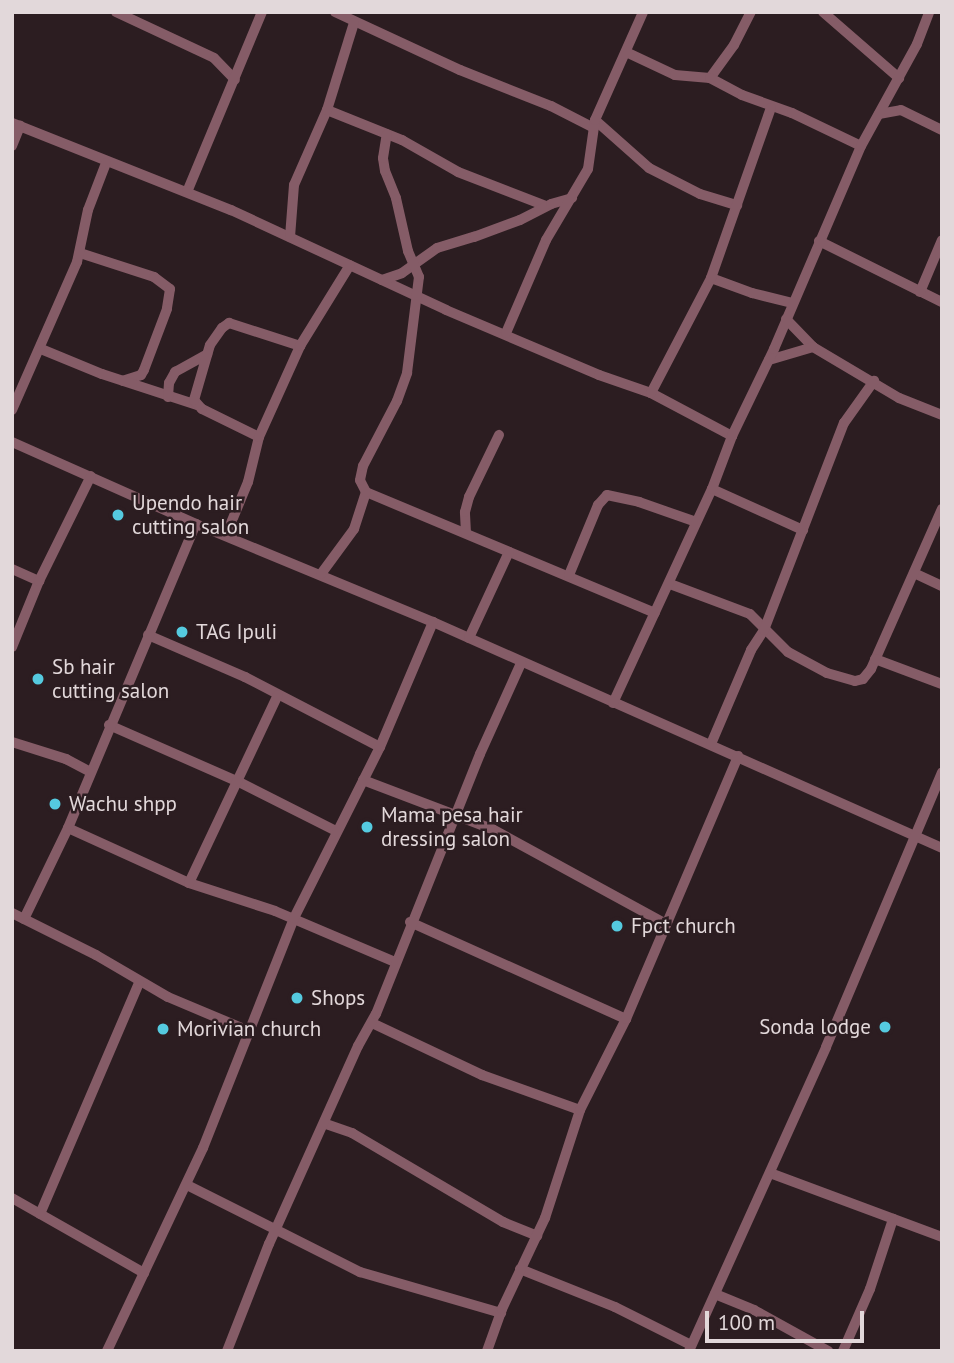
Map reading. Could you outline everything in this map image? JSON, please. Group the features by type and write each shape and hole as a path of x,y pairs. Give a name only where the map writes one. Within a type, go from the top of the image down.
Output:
{"street":[{"path":"187,192 262,12"},
{"path":"335,12 354,23 595,124 649,168 700,194 737,205"},
{"path":"710,78 734,45 751,12"},
{"path":"822,12 899,78"},
{"path":"613,703 670,584 732,436 769,360 861,146 917,44 929,12"},
{"path":"121,14 214,58 235,80"},
{"path":"506,333 546,240 588,169 595,124 639,14"},
{"path":"290,237 294,185 327,110 354,23"},
{"path":"626,52 675,75 710,78 771,108 792,113 861,146"},
{"path":"651,393 711,278 771,108"},
{"path":"327,110 387,134 458,172 545,206"},
{"path":"879,114 901,110 942,130"},
{"path":"12,146 16,124 106,163 187,192 415,296 599,375 651,393 732,436"},
{"path":"387,134 383,158 385,171 397,198 408,251 419,278 407,373 397,401 363,466 360,480 366,492 655,612"},
{"path":"12,410 80,253 88,209 106,163"},
{"path":"382,280 415,264 437,248 520,220 545,206 572,198"},
{"path":"920,292 942,240"},
{"path":"819,241 942,302"},
{"path":"80,253 154,277 170,289 167,309 144,370 141,375 123,381"},
{"path":"226,536 248,482 259,438 300,346 350,265"},
{"path":"711,278 752,293 792,303"},
{"path":"786,319 813,347 899,398 942,415"},
{"path":"197,405 194,396 207,354 222,328 229,323 300,346"},
{"path":"769,360 813,347"},
{"path":"40,349 123,381 197,405 259,438"},
{"path":"168,397 169,383 175,372 207,354"},
{"path":"711,744 751,650 764,630 844,423 874,381"},
{"path":"466,533 465,520 469,498 499,435"},
{"path":"12,442 196,524 433,622 738,756 915,839 942,848"},
{"path":"12,647 39,581 91,476"},
{"path":"712,489 803,530"},
{"path":"321,574 352,534 366,492"},
{"path":"569,575 598,505 607,495 639,502 696,522"},
{"path":"670,584 746,612 788,652 841,678 855,681 863,679 875,659 942,509"},
{"path":"24,919 68,828 109,725 196,524"},
{"path":"469,638 509,552"},
{"path":"12,569 39,581"},
{"path":"914,573 942,586"},
{"path":"107,1351 187,1185 294,918 380,747 433,622"},
{"path":"148,635 213,662 380,747"},
{"path":"875,659 942,684"},
{"path":"227,1351 276,1230 326,1124 358,1046 372,1023 410,922 522,663"},
{"path":"189,883 278,695"},
{"path":"109,725 239,782 336,831"},
{"path":"12,742 66,759 90,772"},
{"path":"487,1351 500,1312 537,1236 580,1110 626,1019 738,756"},
{"path":"520,1269 615,1307 690,1348 770,1173 942,772"},
{"path":"362,780 457,814 568,870 666,924"},
{"path":"68,828 189,883 294,918 395,962"},
{"path":"12,913 96,954 139,983 249,1031"},
{"path":"410,922 626,1019"},
{"path":"40,1214 139,983"},
{"path":"372,1023 482,1075 580,1110"},
{"path":"326,1124 352,1133 503,1222 537,1236"},
{"path":"770,1173 942,1237"},
{"path":"187,1185 372,1276 500,1312"},
{"path":"12,1198 144,1273"},
{"path":"843,1351 870,1289 893,1219"},
{"path":"715,1294 754,1310 828,1351"}],"place":[{"name":"Upendo hair cutting salon","path":"118,515"},
{"name":"TAG Ipuli","path":"182,632"},
{"name":"Sb hair cutting salon","path":"38,679"},
{"name":"Wachu shpp","path":"55,804"},
{"name":"Mama pesa hair dressing salon","path":"367,827"},
{"name":"Fpct church","path":"617,926"},
{"name":"Shops","path":"297,998"},
{"name":"Sonda lodge","path":"885,1027"},
{"name":"Morivian church","path":"163,1029"}]}
